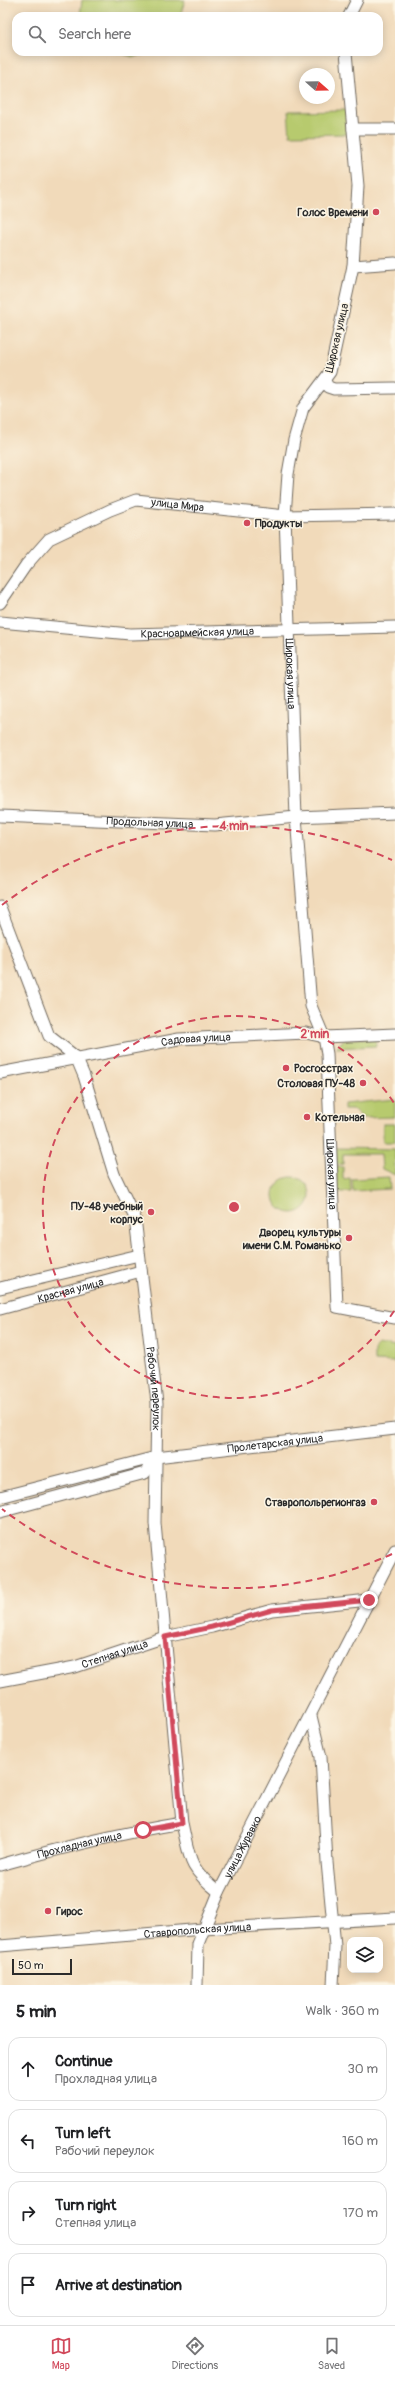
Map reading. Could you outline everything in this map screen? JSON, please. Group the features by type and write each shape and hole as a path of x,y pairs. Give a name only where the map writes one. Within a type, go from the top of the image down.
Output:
{"street":[{"path":"351,12 357,0"},
{"name":"Широкая улица","path":"346,56 358,186 353,266 332,366 325,381 304,408 294,440 288,474 285,516 288,629 296,817 311,1006 324,1037 327,1054 337,1307 395,1318"},
{"path":"353,129 395,129"},
{"path":"353,266 395,263"},
{"path":"325,381 328,387 334,389"},
{"path":"316,392 334,389 395,388"},
{"name":"улица Мира","path":"0,603 26,565 49,539 110,510 136,500 285,516 395,514"},
{"name":"Красноармейская улица","path":"0,622 130,634 271,632 288,629 395,627"},
{"name":"Продольная улица","path":"0,816 215,825 296,817 395,813"},
{"name":"Рабочий переулок","path":"0,906 49,1036 76,1057 84,1076 114,1174 135,1218 157,1403 155,1523 182,1823 192,1866 204,1881 219,1892"},
{"name":"Садовая улица","path":"0,1073 76,1057 178,1039 306,1033 324,1037 395,1034"},
{"name":"Красная улица","path":"0,1288 139,1254"},
{"name":"Красная улица","path":"0,1309 141,1271"},
{"name":"Пролетарская улица","path":"0,1497 156,1457 395,1429"},
{"path":"0,1512 145,1473 156,1457"},
{"name":"улица Журавко","path":"197,1985 198,1944 219,1892 395,1550"},
{"name":"Степная улица","path":"0,1681 75,1667 165,1637 212,1627 272,1610 369,1600"},
{"path":"310,1716 321,1757 331,1920 335,1946 333,1985"},
{"name":"Прохладная улица","path":"0,1865 56,1849 182,1823"},
{"name":"Ставропольская улица","path":"0,1946 203,1929 331,1920 395,1918"}],"green space":[{"path":"82,0 185,0 181,12 80,12"},
{"path":"346,110 348,134 290,135 288,111"},
{"path":"376,1038 376,1046 336,1048 344,1039"},
{"path":"395,1099 395,1117 363,1118 353,1109 344,1109 344,1104"},
{"path":"383,1124 395,1124 395,1142 383,1142"},
{"path":"333,1148 395,1149 395,1175 382,1169 381,1154 343,1154 343,1164 336,1165"},
{"path":"336,1167 343,1167 343,1179 350,1178 351,1192 337,1192"},
{"path":"292,1177 305,1182 310,1195 305,1208 292,1213 279,1208 274,1195 279,1182"},
{"path":"389,1177 390,1189 353,1191 352,1179"},
{"path":"378,1344 395,1347 395,1362 374,1361 374,1350"}],"place":[{"name":"Голос Времени","path":"376,212"},
{"name":"Продукты","path":"247,523"},
{"name":"Росгосстрах","path":"286,1068"},
{"name":"Столовая ПУ-48","path":"363,1083"},
{"name":"Котельная","path":"307,1117"},
{"name":"ПУ-48 учебный корпус","path":"151,1212"},
{"name":"Дворец культуры имени С.М. Романько","path":"349,1238"},
{"name":"Ставропольрегионгаз","path":"374,1502"},
{"name":"Гирос","path":"48,1911"}],"route":[{"path":"143,1830 182,1823 165,1637 212,1627 272,1610 369,1600"}]}
